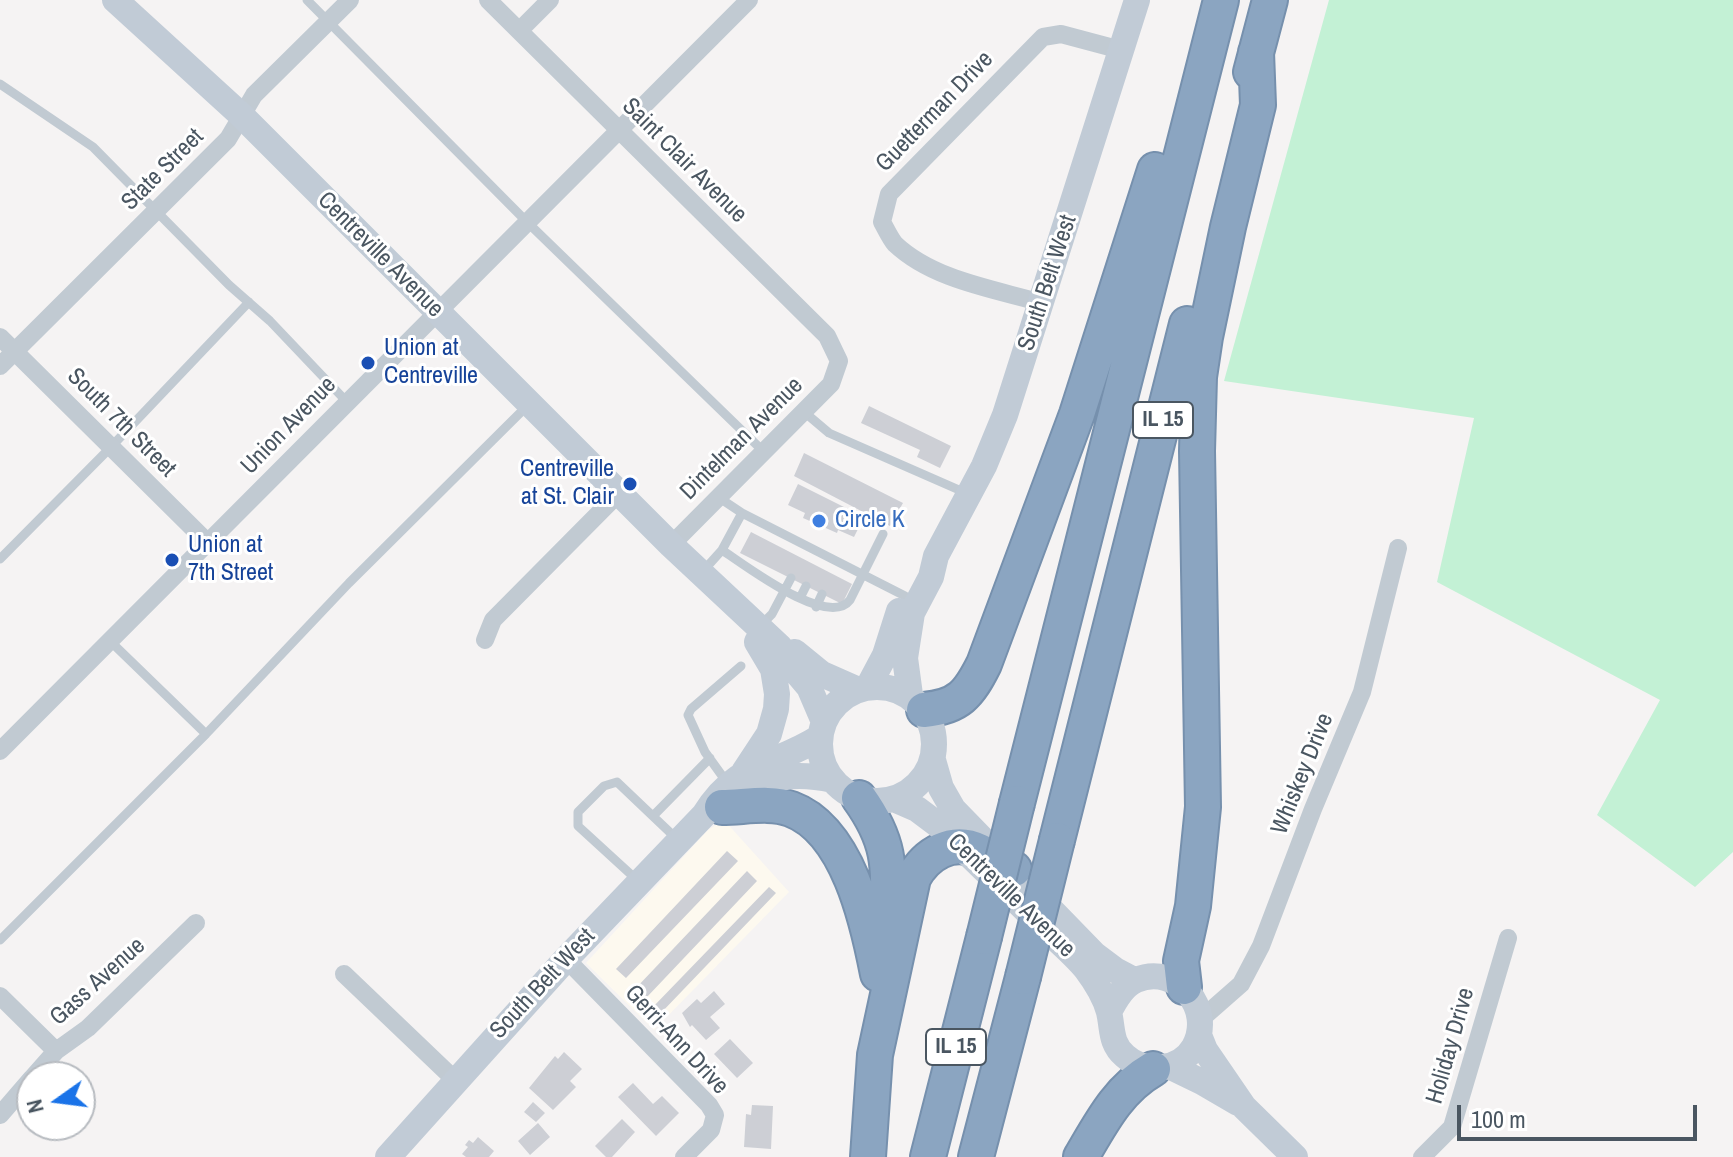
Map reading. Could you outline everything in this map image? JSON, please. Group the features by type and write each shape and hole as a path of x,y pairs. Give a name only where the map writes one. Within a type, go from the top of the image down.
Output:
{"highway":[{"name":"IL 15","path":"976,1157 1270,0"},
{"name":"IL 15","path":"928,1157 1219,7"},
{"path":"917,702 947,707 956,702 968,692 984,664 1104,337 1193,49 1219,7"},
{"path":"1199,1008 1181,961 1193,906 1203,807 1197,451 1199,377 1225,240 1258,105 1256,52"},
{"path":"846,789 875,821 889,862 887,923 870,1016 875,1055"},
{"path":"727,795 791,808 826,836 861,898 878,974"},
{"path":"868,1157 875,1055 913,878 920,865 945,848 979,851 997,864 1014,869"},
{"path":"1081,1157 1125,1089 1161,1067"}],"main road":[{"name":"Centreville Avenue","path":"115,0 241,115 671,545 780,647 787,661 809,687 822,730"},
{"name":"South Belt West","path":"933,760 934,736 917,702 905,658 912,613 931,577 936,556 1005,415 1137,0"},
{"name":"South Belt West","path":"388,1157 566,959 679,841 761,763 796,750 822,730 838,701 862,688 885,655 905,596 919,571 936,556"},
{"path":"727,795 769,734 776,709 773,669 758,645 754,621"},
{"name":"Centreville Avenue","path":"780,647 795,652 822,674 862,688"},
{"path":"862,688 890,688 917,702"},
{"path":"822,730 822,760 846,789"},
{"name":"Centreville Avenue","path":"933,760 941,788 953,809 1095,955 1134,980 1162,977 1199,1008 1205,1050 1244,1107 1288,1154"},
{"path":"894,799 911,790 924,777 933,760"},
{"name":"South Belt West","path":"727,795 765,781 790,775 808,775 876,801 894,799"},
{"name":"Centreville Avenue","path":"894,799 917,809 960,847 1085,968 1109,1012 1115,1044 1125,1056 1138,1065 1161,1067 1244,1107"},
{"path":"1109,1012 1119,993 1134,980"},
{"path":"1161,1067 1183,1059 1193,1049 1199,1008"}],"street":[{"name":"State Street","path":"0,366 228,139 254,95 350,0"},
{"name":"Saint Clair Avenue","path":"488,0 827,336 839,361"},
{"path":"519,31 550,0"},
{"name":"Union Avenue","path":"0,751 749,0"},
{"name":"Guetterman Drive","path":"1042,303 958,279 918,261 893,242 882,222 889,194 1043,37 1061,34 1121,50"},
{"name":"South 7th Street","path":"0,337 208,543"},
{"name":"Dintelman Avenue","path":"671,545 831,384 839,361"},
{"path":"485,640 493,620 619,493"},
{"name":"Whiskey Drive","path":"1199,1008 1241,984 1261,946 1362,692 1398,548"},
{"name":"Gass Avenue","path":"47,1061 88,1028 196,923"},
{"name":"Holiday Drive","path":"1422,1157 1452,1127 1508,938"},
{"name":"Gerri-Ann Drive","path":"566,959 709,1105 715,1115 711,1130 684,1157"},
{"path":"344,974 455,1080"},
{"path":"0,996 56,1051"},
{"name":"Gass Avenue","path":"0,1115 16,1097"}],"lane":[{"path":"307,0 526,221 763,451"},
{"path":"0,84 93,147 347,402"},
{"path":"0,559 249,302"},
{"path":"0,940 529,403"},
{"path":"803,411 829,433 969,494"},
{"path":"718,497 774,530 905,596"},
{"path":"701,573 722,550 742,513"},
{"path":"768,542 774,530"},
{"path":"722,550 755,566 769,580 816,607 838,608 846,605 883,534"},
{"path":"785,550 791,538"},
{"path":"801,558 806,546"},
{"path":"816,566 822,554"},
{"path":"832,574 838,563"},
{"path":"769,580 774,570"},
{"path":"754,621 772,614 791,578"},
{"path":"800,598 806,586"},
{"path":"816,607 822,594"},
{"path":"110,641 206,734"},
{"path":"727,795 688,715 741,666"},
{"path":"653,816 710,758"},
{"path":"639,882 578,826 578,812 604,786 617,782 679,841"}],"shaded area":[{"path":"724,820 789,892 654,1030 586,963 708,830"}],"green space":[{"path":"1329,0 1733,0 1733,852 1695,887 1597,815 1660,700 1437,582 1474,418 1224,381"}],"building":[{"path":"869,406 951,446 940,468 917,457 920,450 861,423"},
{"path":"804,453 903,503 890,526 794,476"},
{"path":"798,484 864,517 854,537 803,518 805,513 788,505"},
{"path":"751,532 852,584 842,604 740,553"},
{"path":"727,851 738,861 626,978 616,969"},
{"path":"747,871 757,881 646,998 636,988"},
{"path":"769,887 776,893 659,1015 652,1008"},
{"path":"714,991 725,1004 710,1017 720,1028 706,1040 692,1025 690,1027 682,1013 697,999 701,1003"},
{"path":"730,1039 753,1063 737,1078 714,1054"},
{"path":"564,1052 582,1069 570,1081 576,1087 553,1110 529,1088 555,1056 558,1059"},
{"path":"633,1083 653,1104 662,1096 679,1113 656,1136 618,1097"},
{"path":"533,1102 545,1113 536,1122 524,1112"},
{"path":"752,1105 773,1106 771,1149 744,1147 746,1114 751,1115"},
{"path":"622,1119 635,1132 612,1157 606,1157 595,1146"},
{"path":"538,1123 550,1137 530,1155 518,1141"},
{"path":"478,1137 494,1151 489,1157 466,1157 462,1154 469,1140 473,1143"}],"place":[{"name":"Union at Centreville","path":"368,363"},
{"name":"Centreville at St. Clair","path":"630,484"},
{"name":"Circle K","path":"819,521"},
{"name":"Union at 7th Street","path":"172,560"}]}
